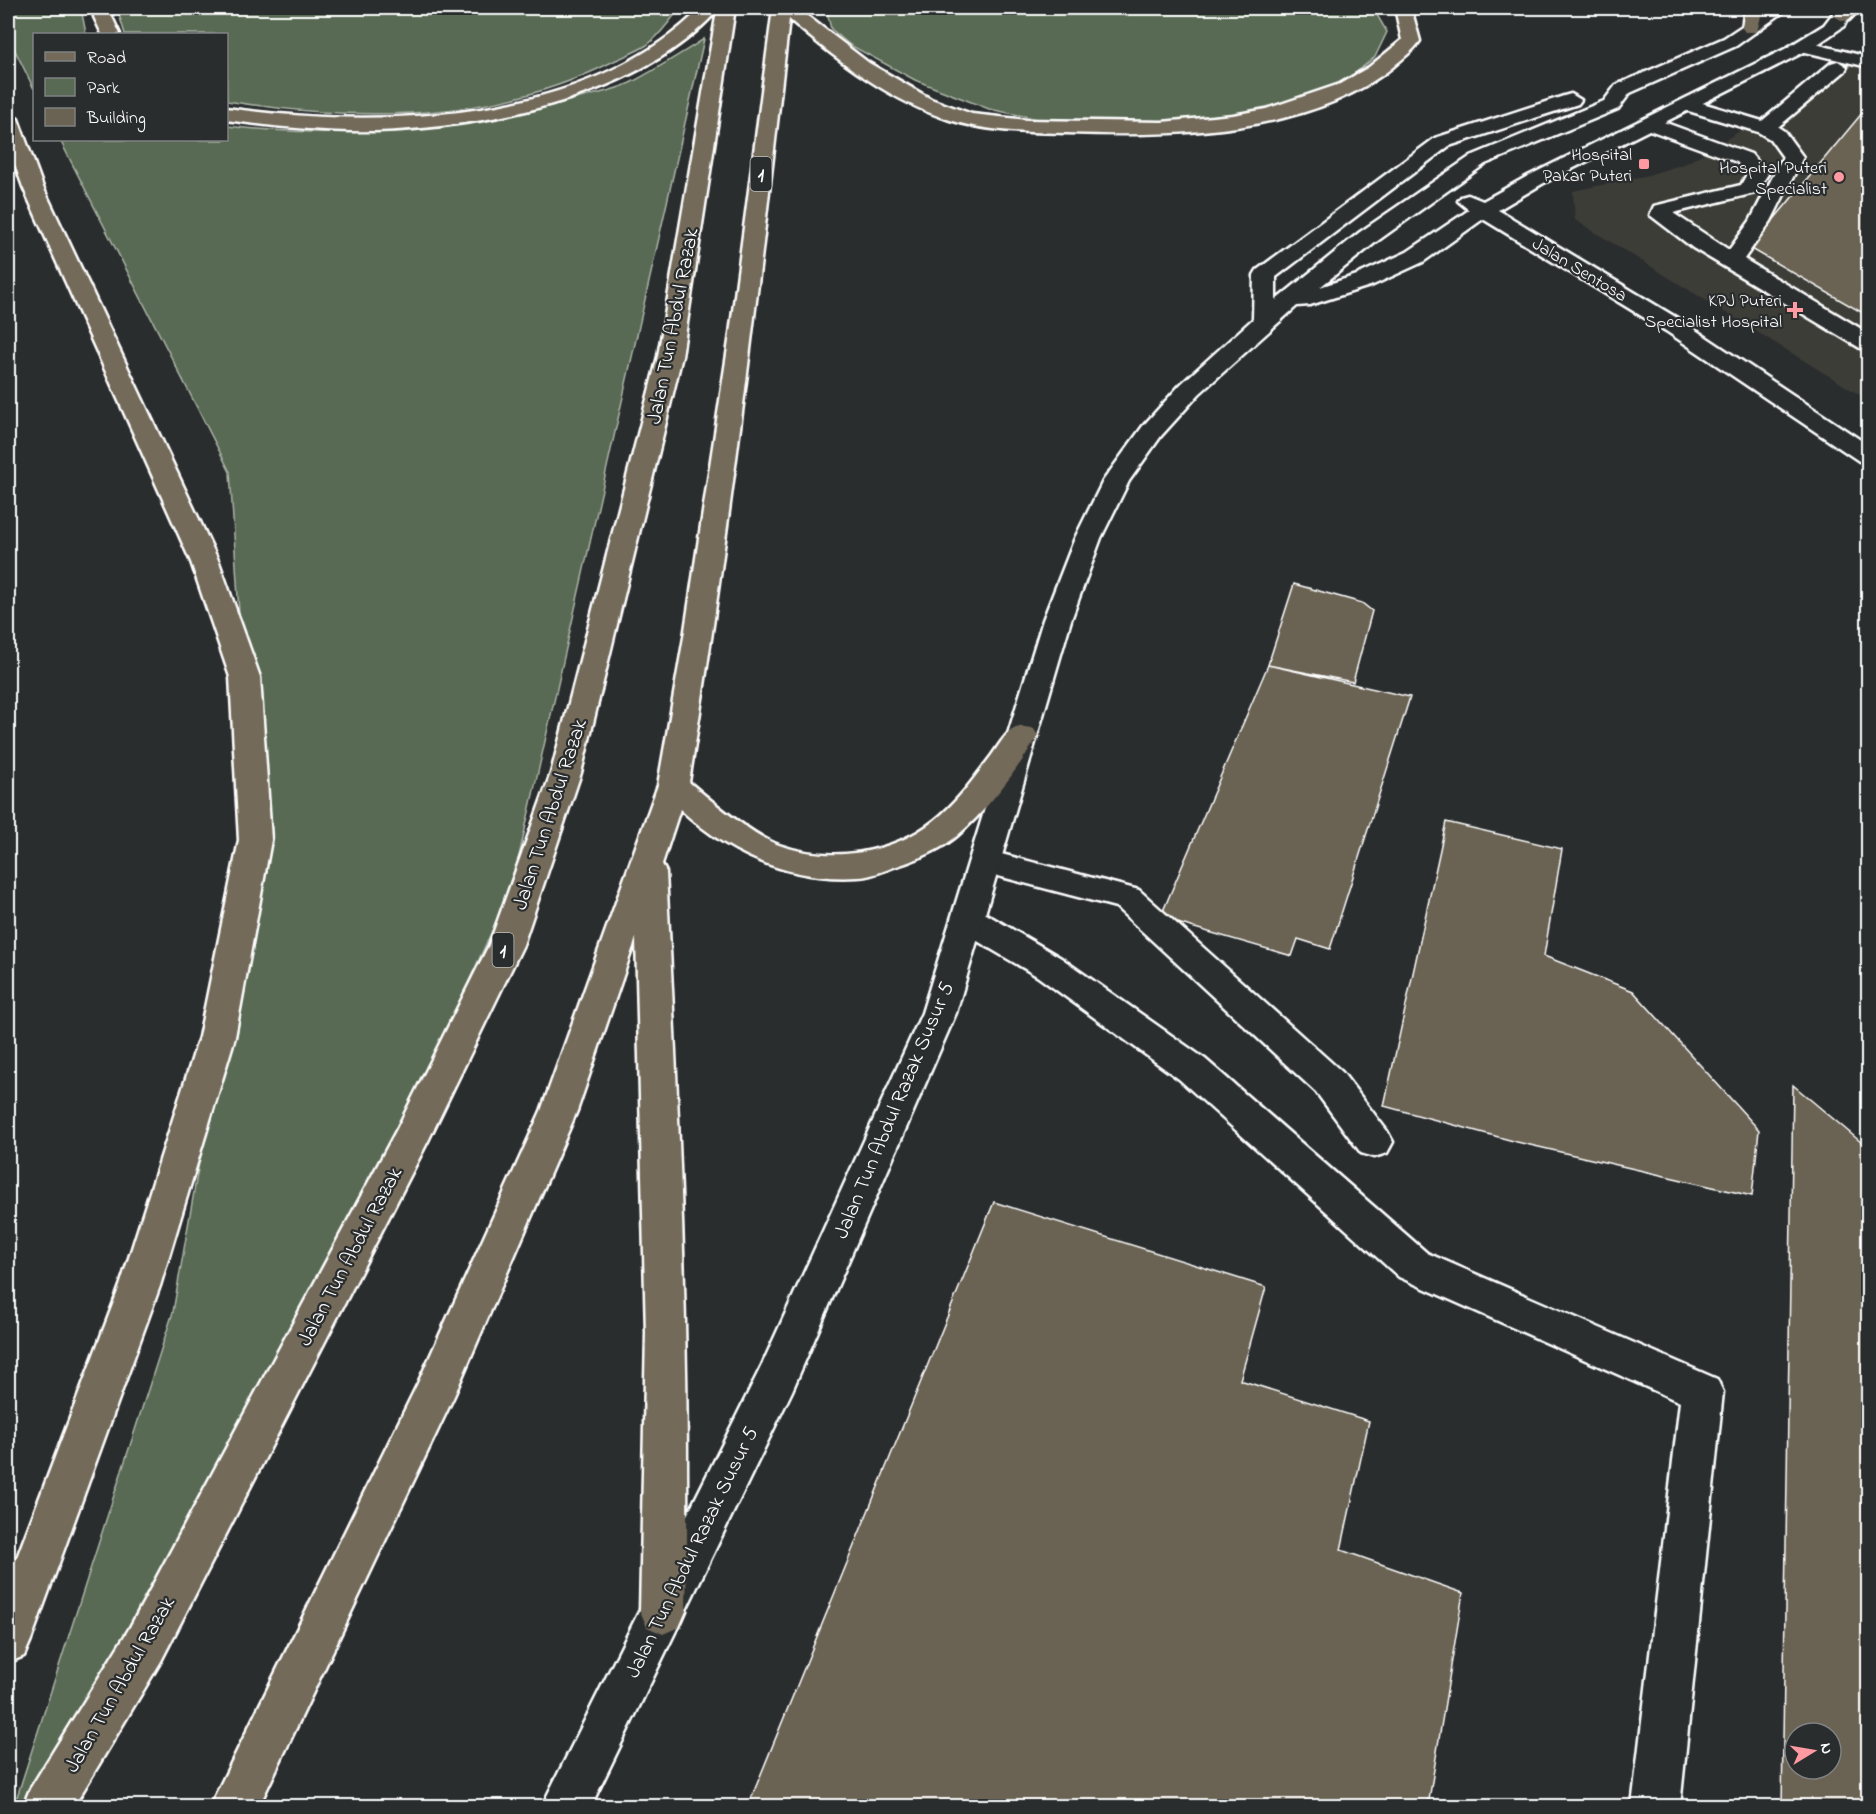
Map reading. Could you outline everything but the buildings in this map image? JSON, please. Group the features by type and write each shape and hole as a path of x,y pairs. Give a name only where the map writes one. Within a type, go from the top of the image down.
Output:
{"main road":[{"path":"103,8 103,16 111,33"},
{"path":"228,114 296,123 378,125 461,117 561,95 641,64 701,20 710,8"},
{"name":"Jalan Tun Abdul Razak","path":"47,1806 145,1645 410,1139 506,945 566,773 670,356 726,8"},
{"name":"1","path":"234,1806 433,1396 559,1111 673,785 700,626 741,341 782,8"},
{"path":"787,8 843,54 890,84 947,112 1027,126 1101,129 1177,128 1260,117 1337,93 1382,67 1411,41 1403,8"},
{"path":"1751,28 1754,8"},
{"path":"8,119 33,187 205,562 245,677 255,840 217,1037 144,1275 8,1640"},
{"path":"673,785 705,813 768,854 813,864 860,866 909,850 946,828 986,785 1023,736"},
{"path":"650,855 665,1286 667,1502 663,1611"}],"street":[{"name":"Jalan Tun Abdul Razak Susur 5","path":"566,1806 777,1378 939,1013 1072,578 1116,481 1152,432 1182,398 1274,313 1368,237 1440,185 1478,160 1611,105 1623,89 1730,42 1780,8"},
{"name":"Jalan Tun Abdul Razak Susur 5","path":"1274,313 1365,280 1415,257 1483,210 1535,180 1797,50 1847,10"},
{"path":"1797,50 1869,62"},
{"path":"1765,128 1838,67 1797,50"},
{"path":"1274,313 1265,275 1442,142 1582,96 1623,89"},
{"path":"1689,105 1765,128 1777,135 1793,157 1760,221 1732,261"},
{"path":"1651,124 1744,158 1753,165 1758,174 1748,189 1661,210 1661,215 1674,226 1869,343"},
{"name":"Jalan Sentosa","path":"1440,185 1674,326 1869,456"},
{"path":"986,862 1127,898 1329,1082 1374,1142"},
{"path":"969,920 1049,967 1192,1069 1413,1265 1702,1392 1656,1806"}],"shaded area":[{"name":"KPJ Puteri Specialist Hospital","path":"1852,63 1868,68 1868,400 1575,220 1573,191 1645,176 1687,163"}],"green space":[{"path":"8,8 81,8 86,33 33,33 33,87 8,36"},
{"path":"117,8 681,8 647,45 565,83 518,97 470,107 422,112 373,114 324,112 228,101 228,33 125,33"},
{"path":"826,8 1373,8 1387,32 1375,57 1329,94 1279,112 1176,130 1084,128 989,109 915,80 850,45 831,29"},
{"path":"704,39 512,887 281,1393 30,1806 14,1806 173,1312 254,848 230,472 61,141 228,141 228,126 356,133 441,127 527,112 623,86 649,73"}],"place":[{"name":"Hospital Pakar Puteri","path":"1644,164"},
{"name":"Hospital Puteri Specialist","path":"1839,177"},
{"name":"KPJ Puteri Specialist Hospital","path":"1795,310"}]}
